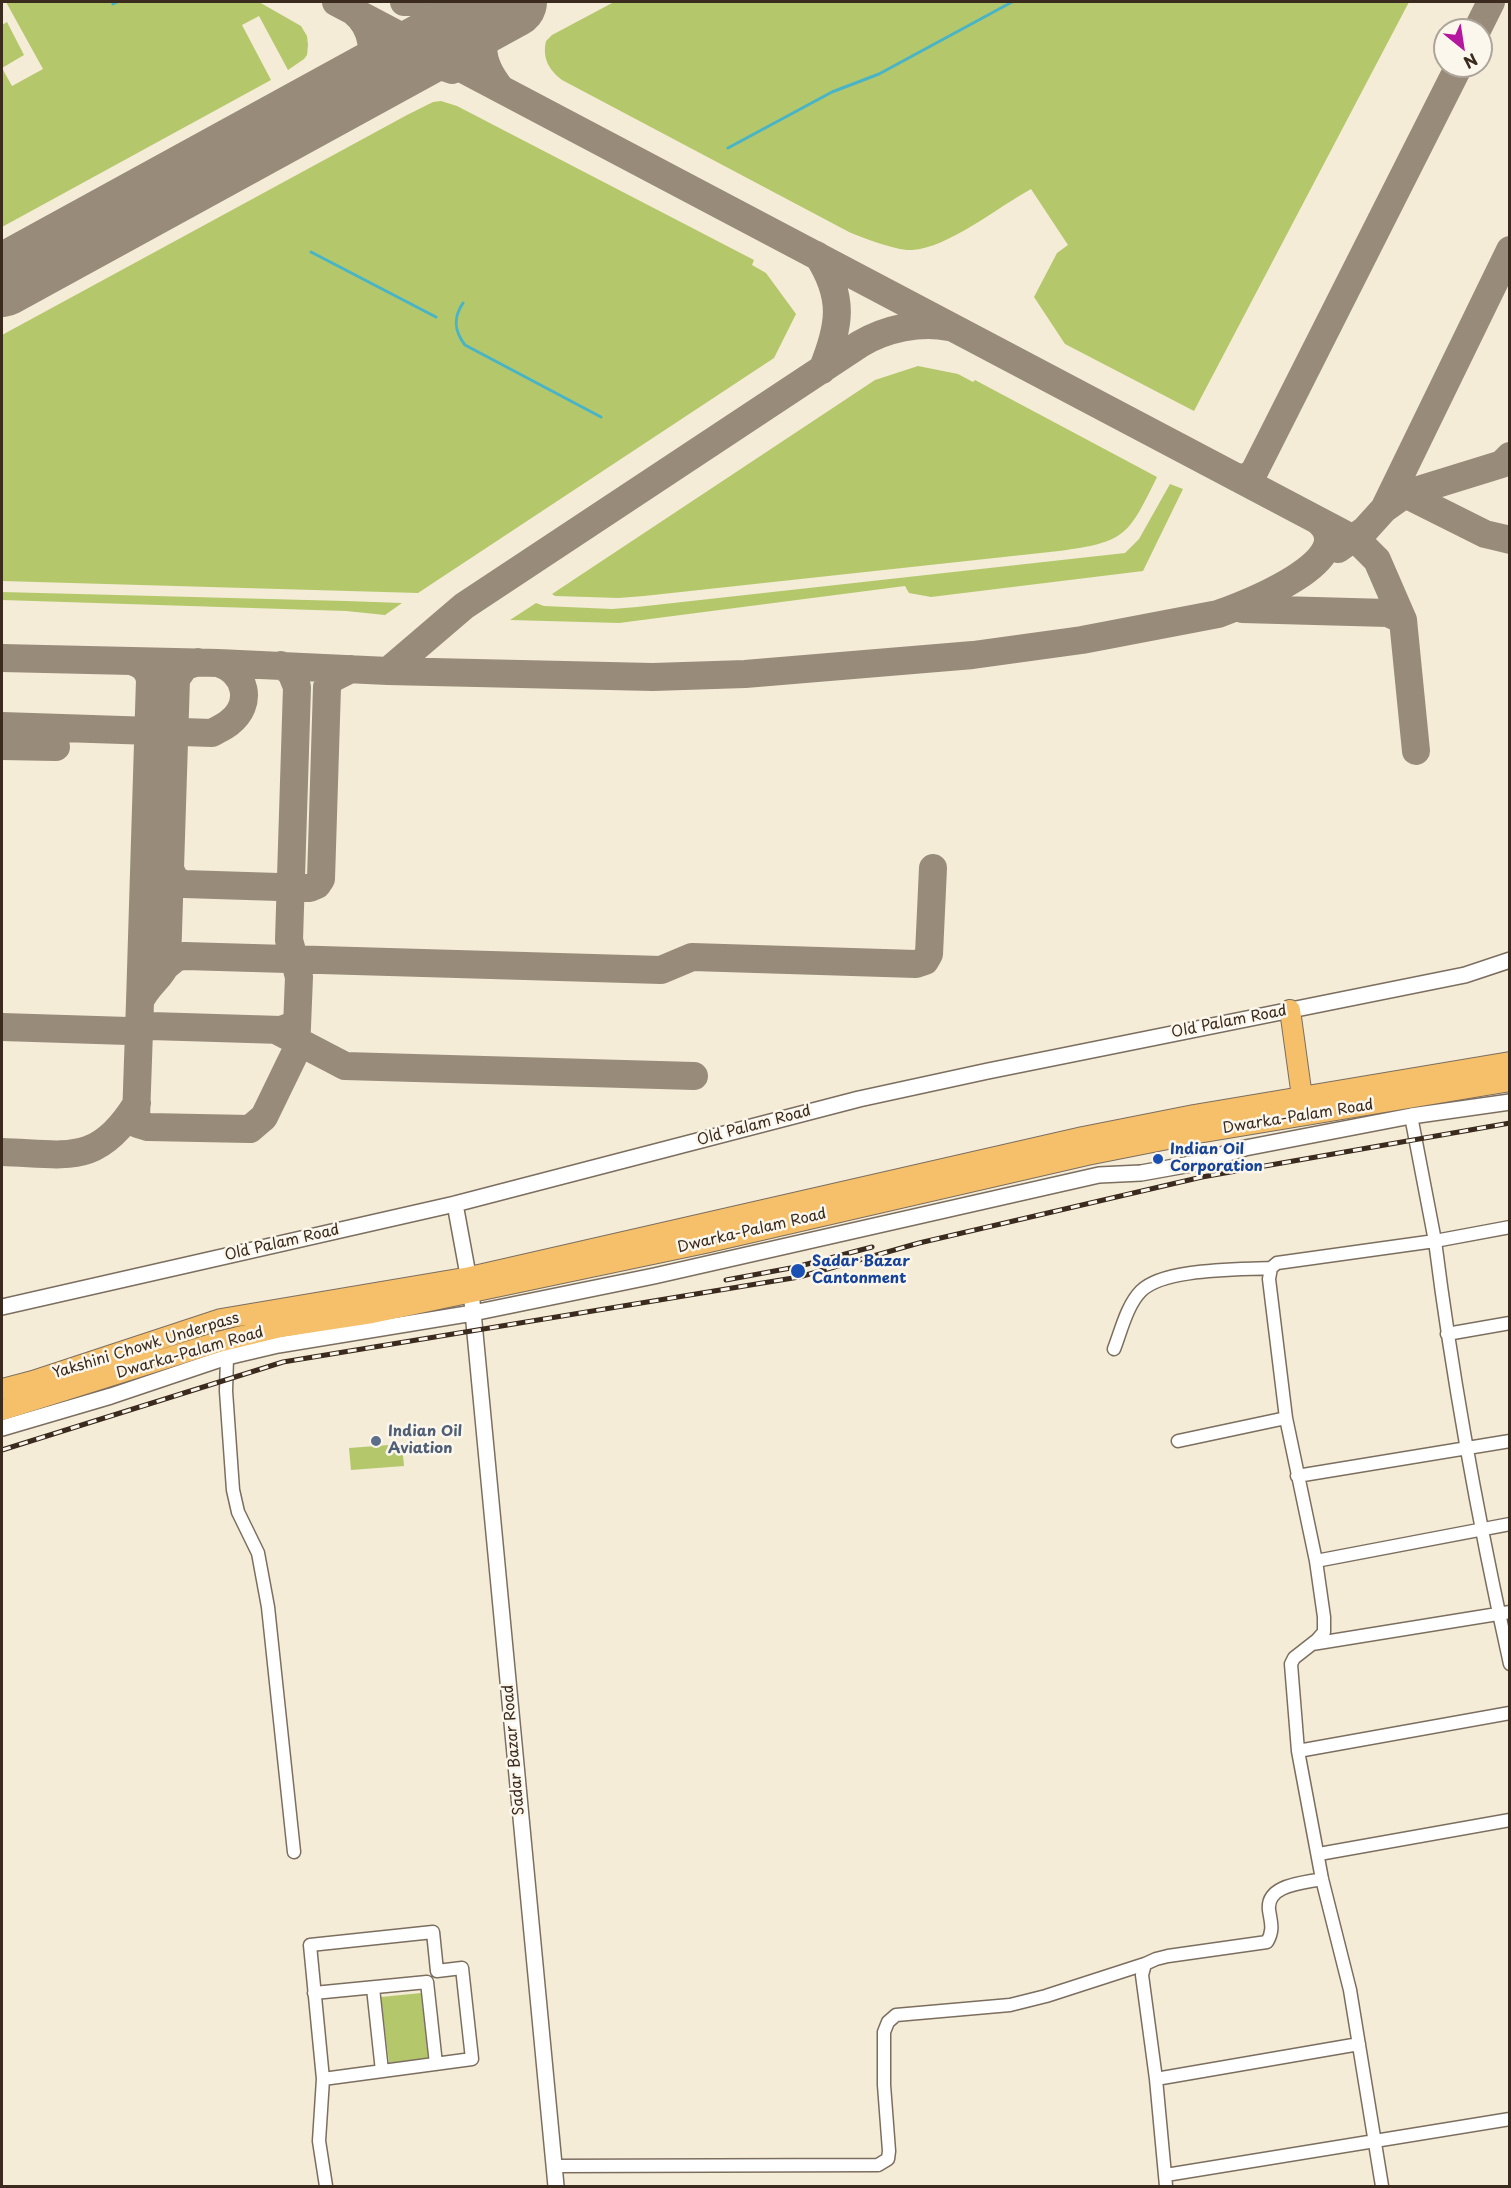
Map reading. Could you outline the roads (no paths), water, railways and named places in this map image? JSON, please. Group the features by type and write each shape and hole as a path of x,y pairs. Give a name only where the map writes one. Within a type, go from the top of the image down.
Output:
{"main road":[{"path":"1290,1010 1302,1097"},
{"name":"Dwarka-Palam Road","path":"2,1410 218,1342 280,1328 372,1313 471,1284 1083,1137 1194,1115 1509,1062"},
{"name":"Dwarka-Palam Road","path":"471,1284 705,1243 1087,1155 1198,1133 1509,1081"},
{"name":"Yakshini Chowk Underpass","path":"2,1389 33,1381 221,1319 471,1284"}],"street":[{"name":"Old Palam Road","path":"2,1307 455,1204 859,1099 1465,975 1509,960"},
{"path":"2,1428 121,1393 227,1357 278,1345 473,1313 654,1276 1099,1175 1141,1173 1191,1164 1245,1148 1411,1116 1509,1102"},
{"path":"1411,1116 1436,1241 1447,1334 1482,1528 1504,1613 1509,1664"},
{"name":"Sadar Bazar Road","path":"455,1204 471,1284 556,2187"},
{"path":"1114,1349 1134,1301 1142,1290 1165,1278 1200,1271 1271,1268 1277,1263 1436,1241 1509,1227"},
{"path":"1271,1268 1269,1279 1286,1418 1316,1561 1324,1617 1324,1632 1291,1664 1298,1751 1322,1879 1350,1990 1382,2187"},
{"path":"1447,1334 1509,1323"},
{"path":"227,1357 226,1391 233,1490 238,1512 258,1554 268,1607 294,1852"},
{"path":"1178,1441 1286,1418"},
{"path":"1297,1476 1509,1441"},
{"path":"1316,1561 1509,1524"},
{"path":"1311,1644 1504,1613"},
{"path":"1298,1751 1509,1713"},
{"path":"1319,1854 1509,1820"},
{"path":"554,2166 878,2166 888,2159 889,2151 884,2032 888,2022 896,2015 1010,2005 1046,1996 1155,1959 1267,1942 1272,1934 1269,1907 1271,1897 1277,1890 1322,1879"},
{"path":"326,2187 319,2141 323,2079 310,1945 432,1932 437,1971"},
{"path":"1145,1964 1143,1975 1166,2181 1509,2119"},
{"path":"314,1994 427,1982 437,1971 462,1968 472,2059 323,2079"},
{"path":"427,1982 436,2064"},
{"path":"373,1988 382,2071"},
{"path":"1156,2079 1359,2044"}],"waterway":[{"path":"113,4 117,2"},
{"path":"728,148 832,92 879,74 1012,2"},
{"path":"311,252 436,317"},
{"path":"463,303 456,324 465,345 601,417"}],"railway":[{"path":"2,1450 283,1362 799,1277 919,1243 1202,1177 1510,1123"},
{"path":"726,1280 796,1267 872,1247"}],"place":[{"name":"Indian Oil Corporation","path":"1158,1159"},
{"name":"Sadar Bazar Cantonment","path":"798,1271"},
{"name":"Indian Oil Aviation","path":"376,1441"}]}
